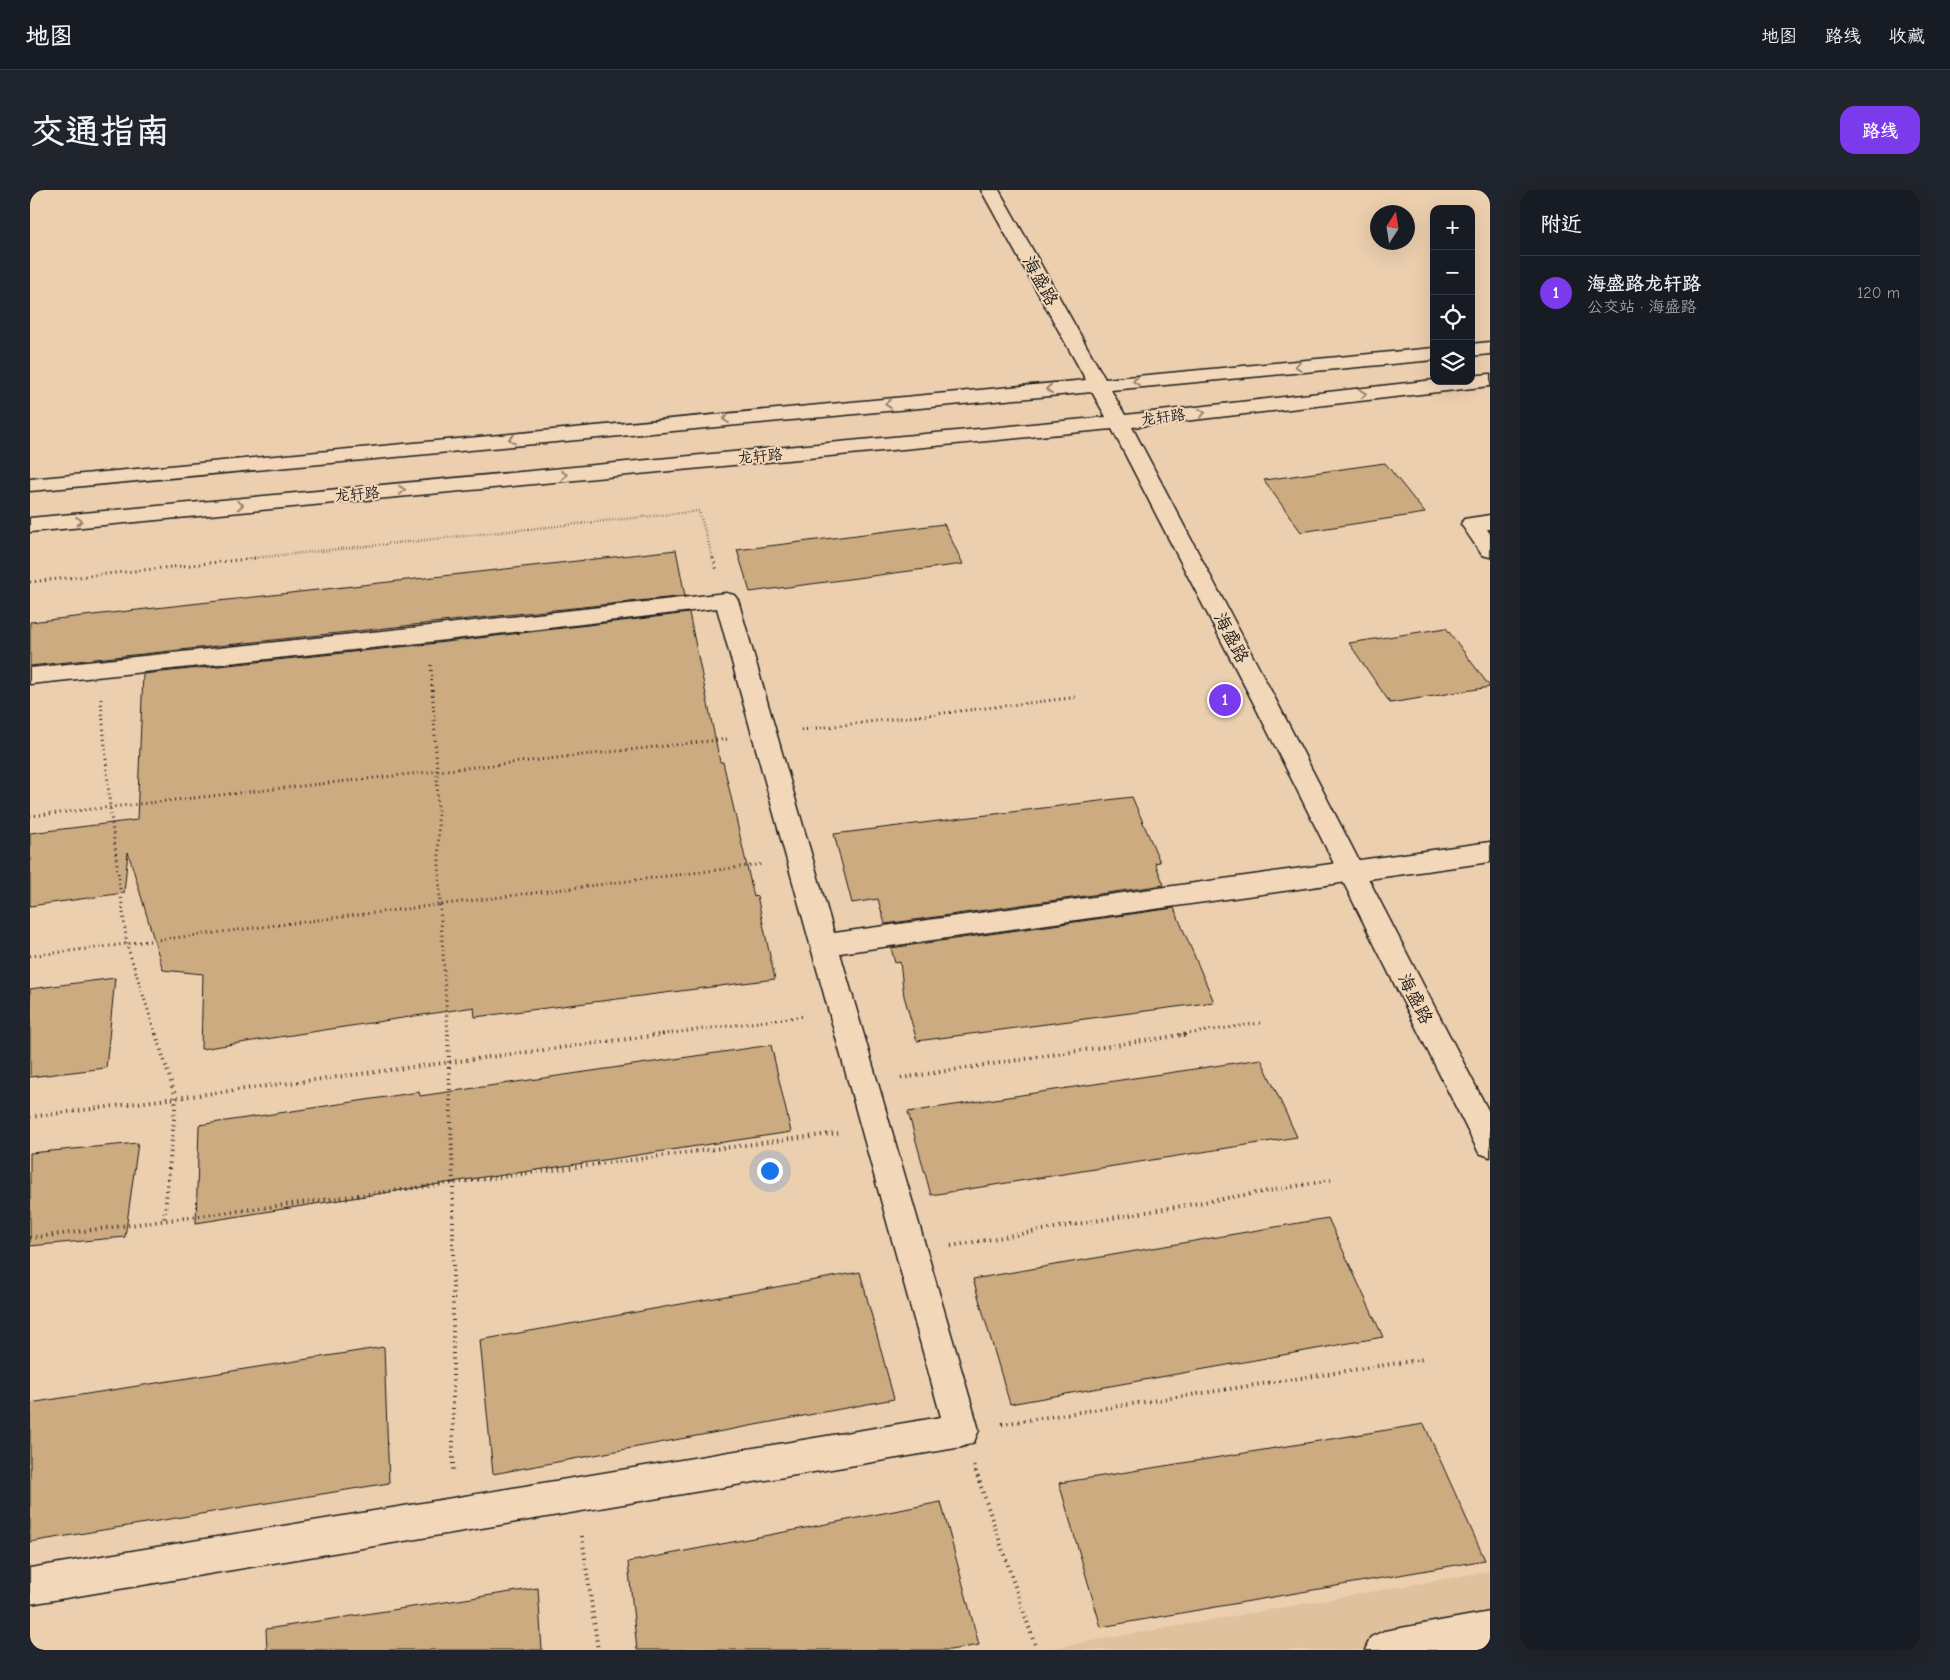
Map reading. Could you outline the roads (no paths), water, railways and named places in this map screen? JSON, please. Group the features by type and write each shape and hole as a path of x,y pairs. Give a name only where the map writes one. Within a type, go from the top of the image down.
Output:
{"street":[{"name":"海盛路","path":"990,190 1119,422 1267,706 1490,1144"},
{"path":"1475,350 1490,348"},
{"path":"30,485 1430,354"},
{"name":"龙轩路","path":"30,525 1119,422 1490,380"},
{"path":"1490,522 1472,524 1490,550"},
{"path":"30,676 429,634 726,600 962,1430 30,1586"},
{"path":"824,945 1490,852"},
{"path":"1384,1650 1490,1631"}],"place":[{"name":"海盛路龙轩路","path":"1225,700"}]}
